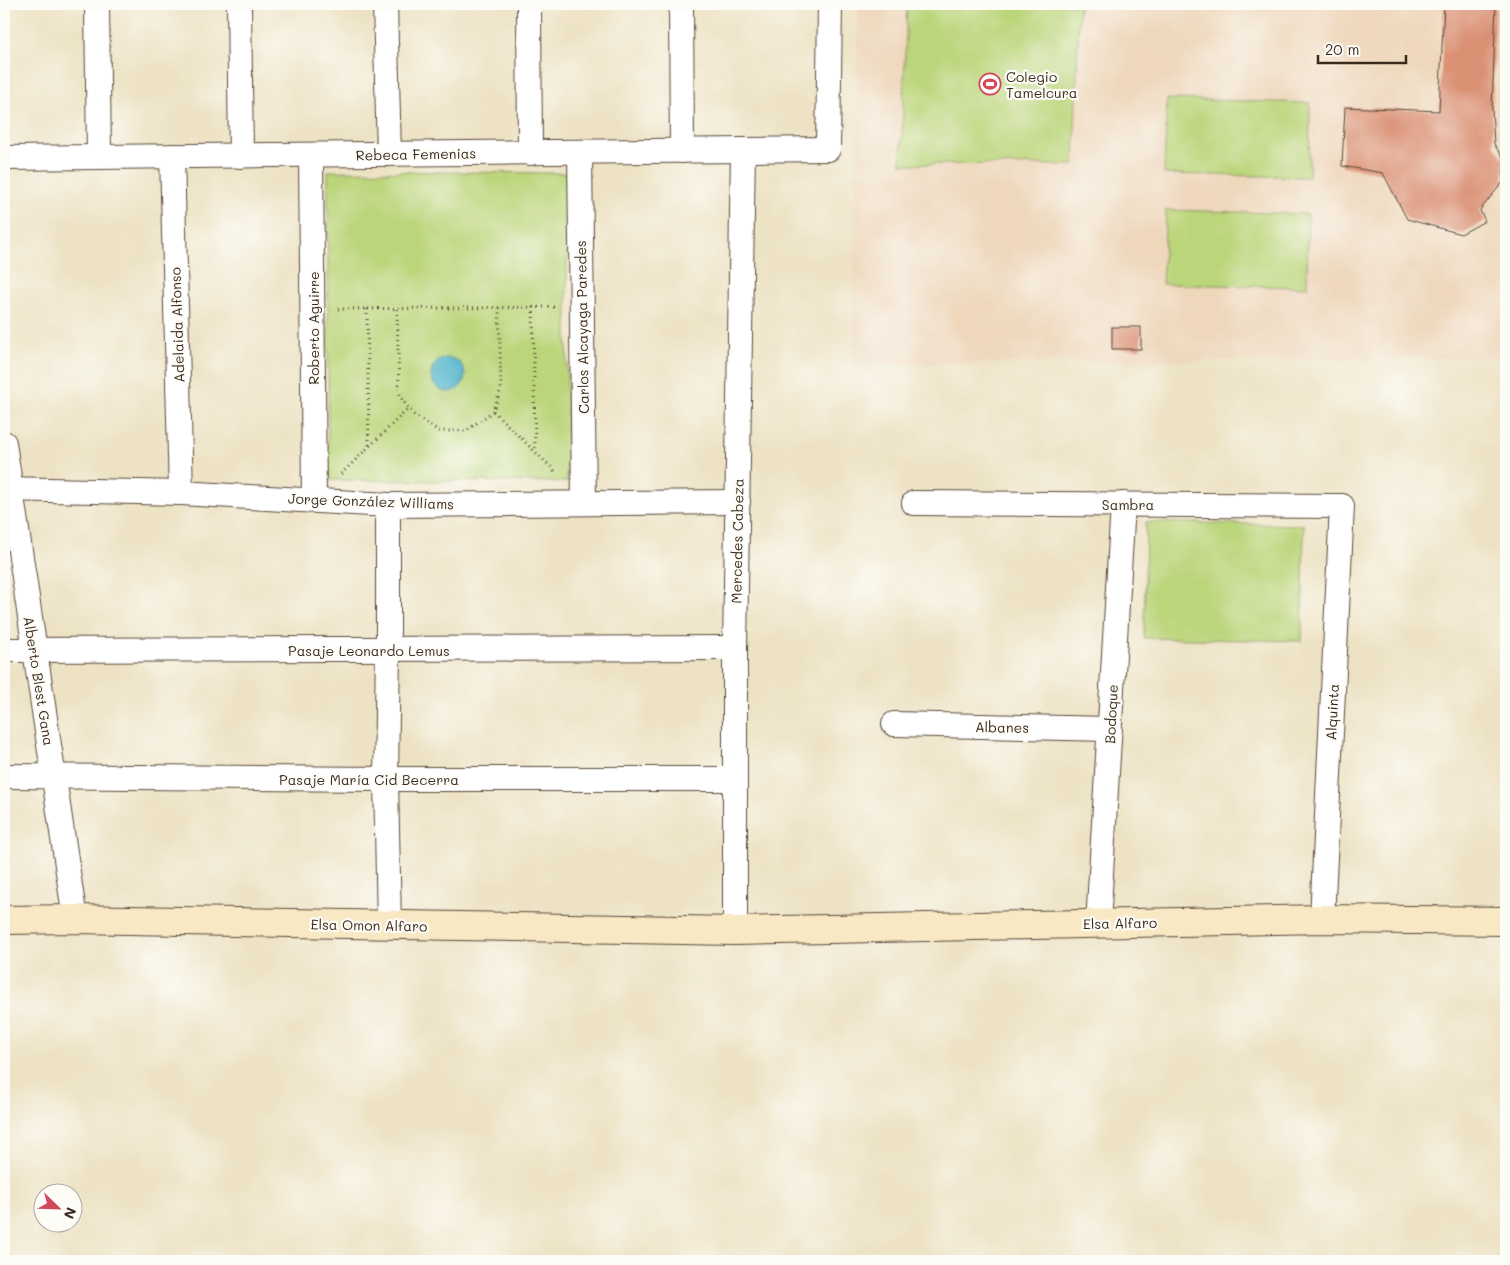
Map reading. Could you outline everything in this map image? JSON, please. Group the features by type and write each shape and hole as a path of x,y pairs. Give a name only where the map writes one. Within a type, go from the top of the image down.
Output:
{"street":[{"path":"97,4 99,157"},
{"path":"239,4 241,156"},
{"path":"385,4 389,154"},
{"path":"529,4 530,153"},
{"path":"681,4 682,151"},
{"name":"Rebeca Femenias","path":"4,158 828,149 830,4"},
{"name":"Mercedes Cabeza","path":"735,932 735,648 743,150"},
{"name":"Carlos Alcayaga Paredes","path":"580,152 584,503"},
{"name":"Roberto Aguirre","path":"311,155 314,500"},
{"name":"Adelaida Alfonso","path":"172,156 181,493"},
{"name":"Alberto Blest Gana","path":"4,443 7,489 35,651 75,919"},
{"name":"Jorge González Williams","path":"7,489 181,493 388,505 738,502"},
{"name":"Sambra","path":"914,504 1342,506"},
{"name":"Bodoque","path":"1098,924 1123,504"},
{"path":"388,505 386,780 389,926"},
{"name":"Alquinta","path":"1322,919 1342,506"},
{"name":"Pasaje Leonardo Lemus","path":"4,650 735,648"},
{"name":"Albanes","path":"894,724 1110,729"},
{"name":"Pasaje María Cid Becerra","path":"4,776 386,780 734,779"},
{"name":"Elsa Omon Alfaro","path":"4,920 75,919 735,932"},
{"name":"Elsa Alfaro","path":"735,932 1322,919 1506,921"}],"path":[{"path":"533,307 535,451"},
{"path":"313,309 582,307"},
{"path":"397,309 399,392 408,408 416,416 440,431 466,431 493,411 501,389 499,308"},
{"path":"367,309 369,447"},
{"path":"314,500 408,408"},
{"path":"493,411 567,482 584,503"}],"shaded area":[{"name":"Colegio Tamelcura","path":"858,4 1506,4 1506,357 853,365"}],"green space":[{"name":"Colegio Tamelcura","path":"907,4 1079,4 1074,165 901,164"},
{"path":"1167,99 1310,103 1309,177 1164,174"},
{"path":"328,171 567,173 567,482 328,480"},
{"path":"1166,210 1308,214 1307,287 1162,284"},
{"path":"1146,522 1304,525 1302,641 1144,638"}],"water":[{"path":"448,358 455,359 460,363 464,368 464,382 460,387 455,391 448,392 441,391 436,387 432,382 431,375 432,368 436,363 441,359"}],"building":[{"path":"1444,4 1496,4 1492,109 1494,144 1504,159 1503,182 1480,210 1485,221 1461,234 1407,219 1383,173 1342,166 1345,107 1439,111"},
{"path":"1112,327 1141,327 1141,349 1112,349"}],"place":[{"name":"Colegio Tamelcura","path":"990,84"}]}
